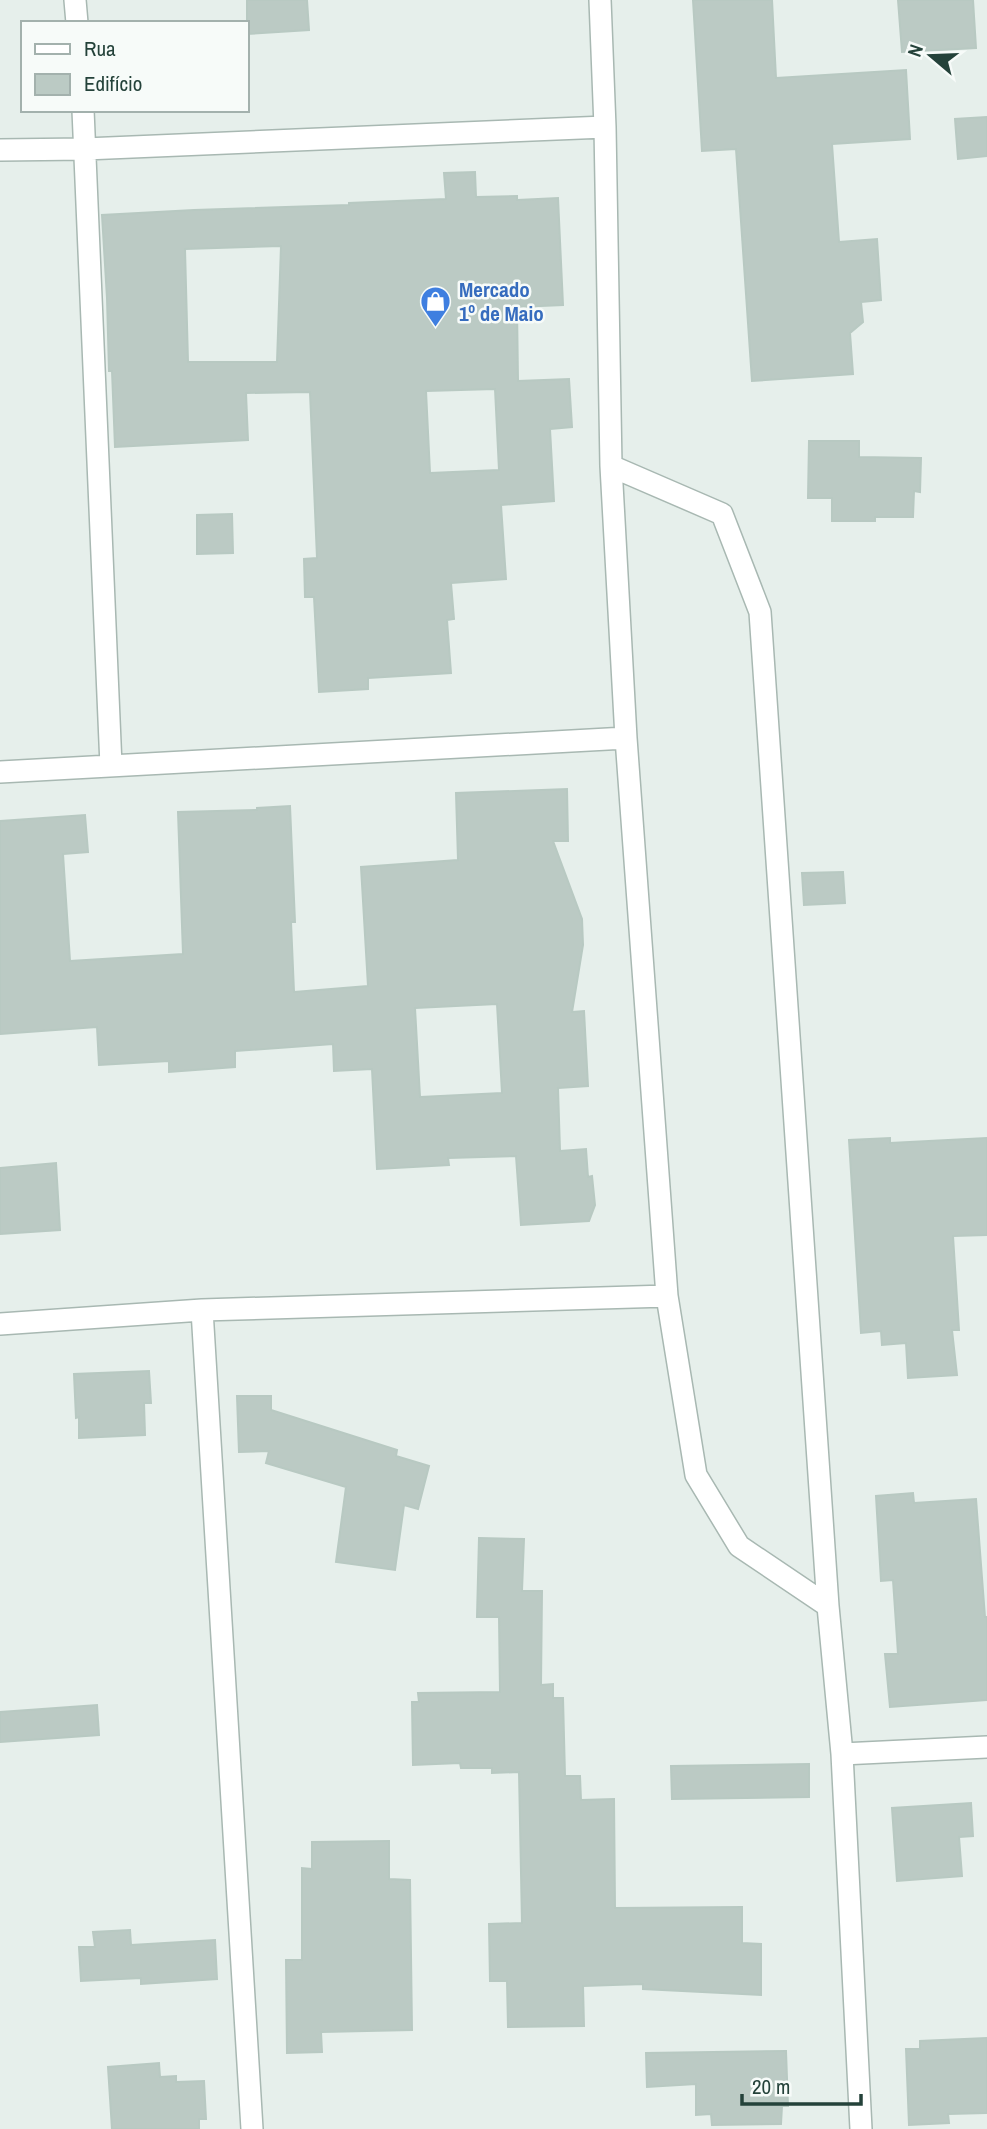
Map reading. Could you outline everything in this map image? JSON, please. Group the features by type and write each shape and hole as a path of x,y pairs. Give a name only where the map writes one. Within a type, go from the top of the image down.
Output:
{"street":[{"path":"75,0 77,21"},
{"path":"600,0 606,127 611,466 626,738 667,1296 696,1475 739,1546 828,1606"},
{"path":"83,112 111,766"},
{"path":"0,150 85,149 606,127"},
{"path":"611,466 722,514 760,612 828,1606 842,1754 861,2129"},
{"path":"0,772 626,738"},
{"path":"0,1324 202,1310 667,1296"},
{"path":"202,1310 252,2129"},
{"path":"842,1754 987,1747"}],"building":[{"path":"247,0 307,0 309,30 248,34"},
{"path":"693,0 772,0 776,78 906,70 910,139 832,144 839,242 877,239 881,300 861,302 863,322 850,333 853,374 752,381 736,149 702,151"},
{"path":"898,0 973,0 976,48 902,52"},
{"path":"987,117 987,156 958,159 955,119"},
{"path":"475,172 476,197 517,196 517,200 558,198 563,305 517,307 518,381 569,379 572,427 550,429 554,501 501,505 506,579 451,583 454,619 447,620 451,673 368,678 368,689 319,692 314,597 305,597 304,559 317,558 310,392 246,393 248,440 115,447 102,215 446,199 444,173","holes":["281,246 277,362 188,362 185,249","495,389 499,470 430,473 426,391"]},
{"path":"809,441 859,441 859,457 921,458 920,492 914,491 913,517 875,517 875,521 832,521 832,498 808,498"},
{"path":"232,514 233,553 197,554 197,515"},
{"path":"567,789 568,841 553,841 582,919 583,945 572,1012 584,1011 588,1086 558,1088 560,1151 586,1149 588,1177 592,1176 595,1205 589,1221 521,1225 516,1156 448,1158 449,1165 377,1169 372,1069 334,1071 333,1044 235,1051 235,1067 169,1072 169,1061 99,1065 97,1027 0,1034 0,821 85,815 88,852 63,854 70,961 183,954 178,812 257,810 290,806 295,922 291,922 294,992 368,986 361,867 458,860 456,793","holes":["497,1004 502,1093 420,1097 415,1008"]},
{"path":"843,872 845,903 804,905 802,873"},
{"path":"890,1138 890,1143 987,1138 987,1235 953,1236 959,1330 952,1330 957,1375 908,1378 906,1343 882,1345 881,1331 861,1333 849,1140"},
{"path":"56,1163 60,1230 0,1234 0,1168"},
{"path":"149,1371 151,1403 144,1403 145,1435 79,1438 74,1374"},
{"path":"237,1396 271,1396 271,1410 397,1450 396,1456 429,1466 418,1509 404,1505 395,1570 336,1562 346,1487 266,1463 269,1451 239,1452"},
{"path":"913,1493 914,1503 976,1499 987,1617 987,1700 890,1707 885,1654 898,1654 893,1580 881,1581 876,1496"},
{"path":"479,1538 524,1539 522,1591 542,1591 541,1685 553,1684 553,1698 563,1698 565,1776 580,1776 581,1800 614,1799 615,1908 742,1907 742,1943 761,1944 761,1995 643,1989 643,1984 583,1986 584,2026 508,2027 507,1981 490,1981 489,1924 522,1923 519,1772 492,1773 492,1768 461,1768 460,1763 413,1765 412,1702 419,1702 418,1693 500,1692 499,1617 477,1617"},
{"path":"97,1705 99,1735 0,1742 0,1712"},
{"path":"809,1764 809,1797 672,1799 671,1766"},
{"path":"971,1803 973,1836 959,1837 962,1876 897,1881 892,1808"},
{"path":"389,1841 389,1879 410,1880 412,2030 321,2032 322,2052 287,2053 286,1960 302,1960 302,1868 312,1869 312,1842"},
{"path":"130,1930 131,1945 215,1940 217,1979 141,1984 141,1978 81,1981 79,1947 95,1947 93,1932"},
{"path":"987,2038 987,2113 948,2114 949,2123 909,2125 906,2049 920,2049 920,2041"},
{"path":"786,2051 788,2106 782,2106 781,2124 712,2125 711,2114 696,2115 696,2084 647,2087 646,2053"},
{"path":"159,2063 160,2077 176,2076 176,2082 204,2081 206,2119 199,2119 199,2129 112,2129 108,2067"}],"place":[{"name":"Mercado 1º de Maio","path":"436,328"}]}
